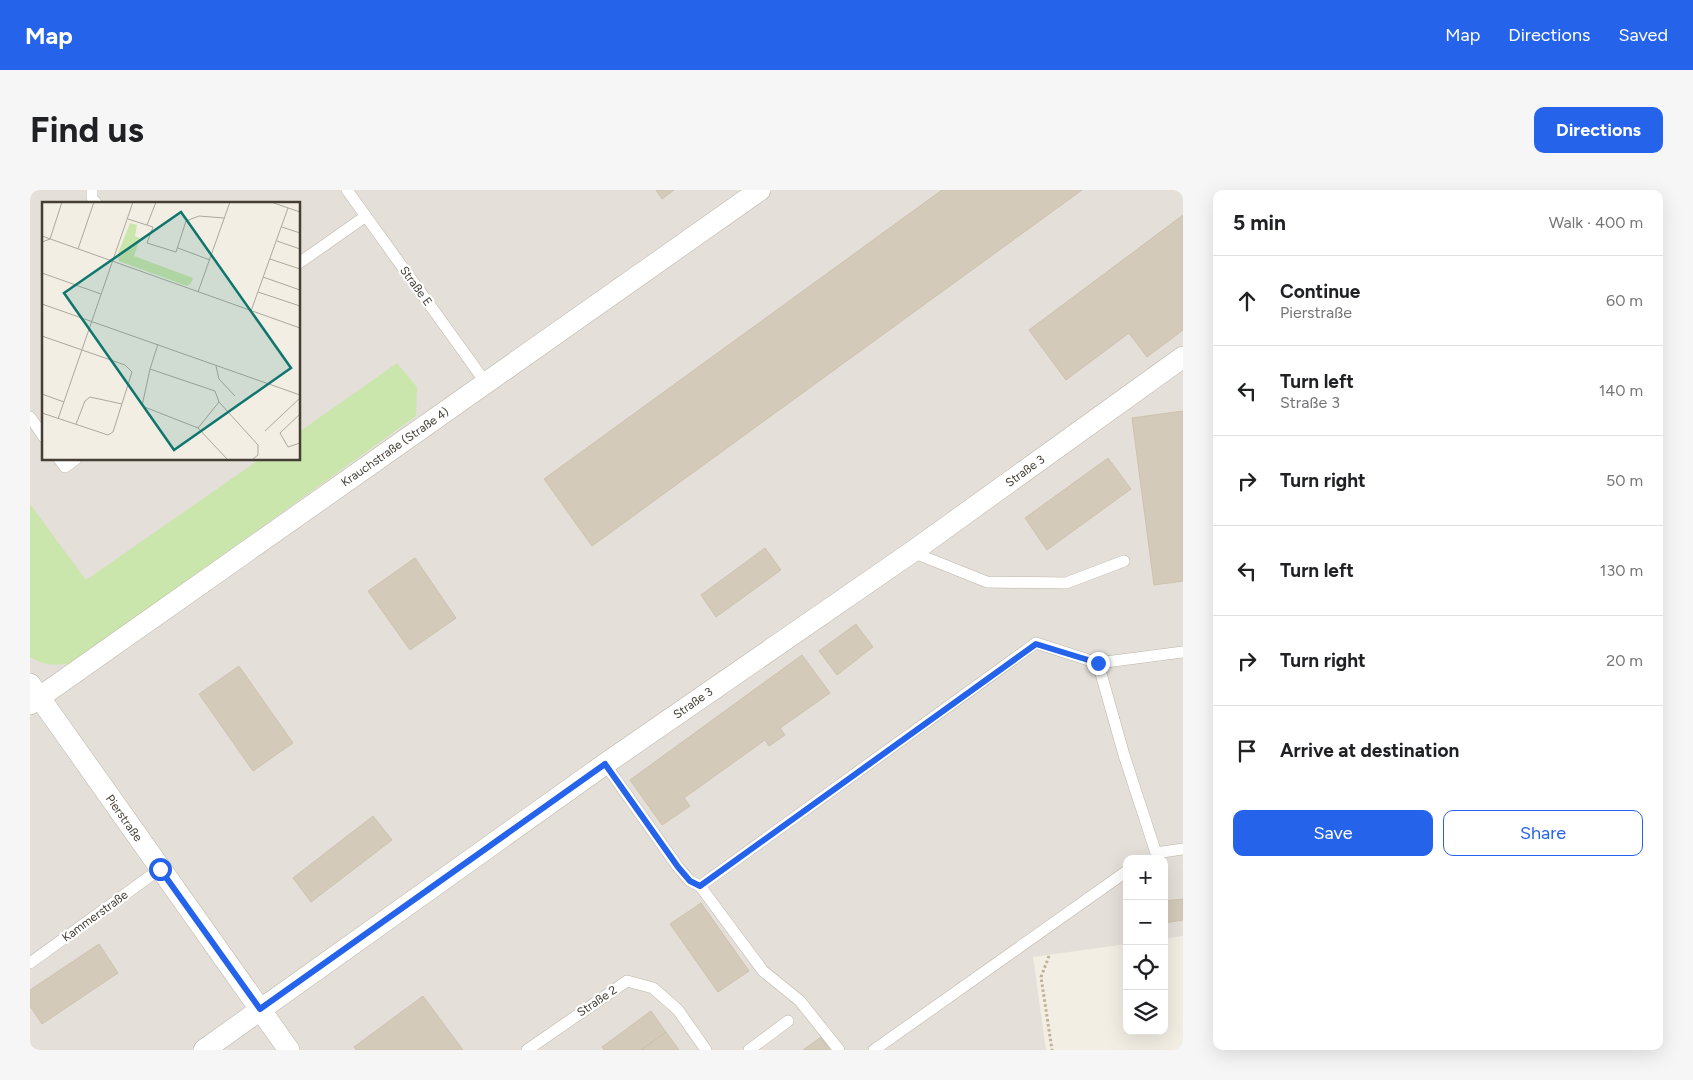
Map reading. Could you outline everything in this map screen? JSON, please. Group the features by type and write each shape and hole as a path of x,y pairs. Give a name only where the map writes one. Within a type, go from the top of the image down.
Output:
{"street":[{"name":"Krauchstraße (Straße 4)","path":"33,695 486,383 760,190"},
{"name":"Straße 3","path":"204,1050 605,764 912,552 1183,357"},
{"name":"Pierstraße","path":"33,695 289,1050"}],"lane":[{"path":"92,190 92,198 95,202"},
{"name":"Straße E","path":"347,190 486,383"},
{"path":"300,262 366,216"},
{"path":"30,417 42,433"},
{"path":"60,460 65,467 75,460"},
{"path":"912,552 987,582 1066,583 1124,561"},
{"path":"700,886 1036,644 1098,663 1183,652"},
{"path":"1098,663 1151,855"},
{"path":"605,764 678,867 690,881 700,886 763,971 800,1001 839,1050"},
{"path":"1156,855 1183,849"},
{"name":"Kammerstraße","path":"30,963 160,869"},
{"path":"874,1050 1123,874"},
{"name":"Straße 2","path":"527,1050 627,981 653,988 678,1010 706,1050"},
{"path":"749,1050 788,1021"}],"path":[{"path":"1049,956 1041,977 1052,1050"}],"shaded area":[{"path":"30,190 1183,190 1183,936 1168,938 1168,855 1123,855 1123,945 1033,957 1046,1050 30,1050"}],"green space":[{"path":"397,363 417,387 416,416 74,662 51,664 30,657 30,504 86,580 259,460 300,460 300,431"}],"building":[{"path":"656,190 674,190 662,199"},
{"path":"942,190 1082,190 592,546 544,479"},
{"path":"1183,215 1183,330 1147,357 1129,333 1066,380 1029,330"},
{"path":"1183,411 1183,581 1154,585 1132,418"},
{"path":"1108,458 1131,489 1047,550 1025,518"},
{"path":"765,548 781,570 716,617 701,595"},
{"path":"415,558 456,618 410,650 368,591"},
{"path":"856,624 873,647 837,675 819,651"},
{"path":"802,655 830,693 780,728 785,735 769,746 765,740 684,798 690,806 662,825 630,780"},
{"path":"239,666 293,743 253,771 199,694"},
{"path":"373,816 392,840 311,902 293,878"},
{"path":"1183,899 1183,920 1168,922 1168,901"},
{"path":"701,903 749,971 718,992 670,924"},
{"path":"99,944 118,973 42,1024 30,1006 30,990"},
{"path":"423,996 463,1050 356,1050 354,1047"},
{"path":"651,1011 666,1032 641,1050 604,1050 602,1047"},
{"path":"666,1032 679,1050 641,1050"},
{"path":"821,1037 830,1050 803,1050"}],"route":[{"path":"160,869 260,1009 605,764 678,867 690,881 700,886 1036,644 1098,663"}]}
